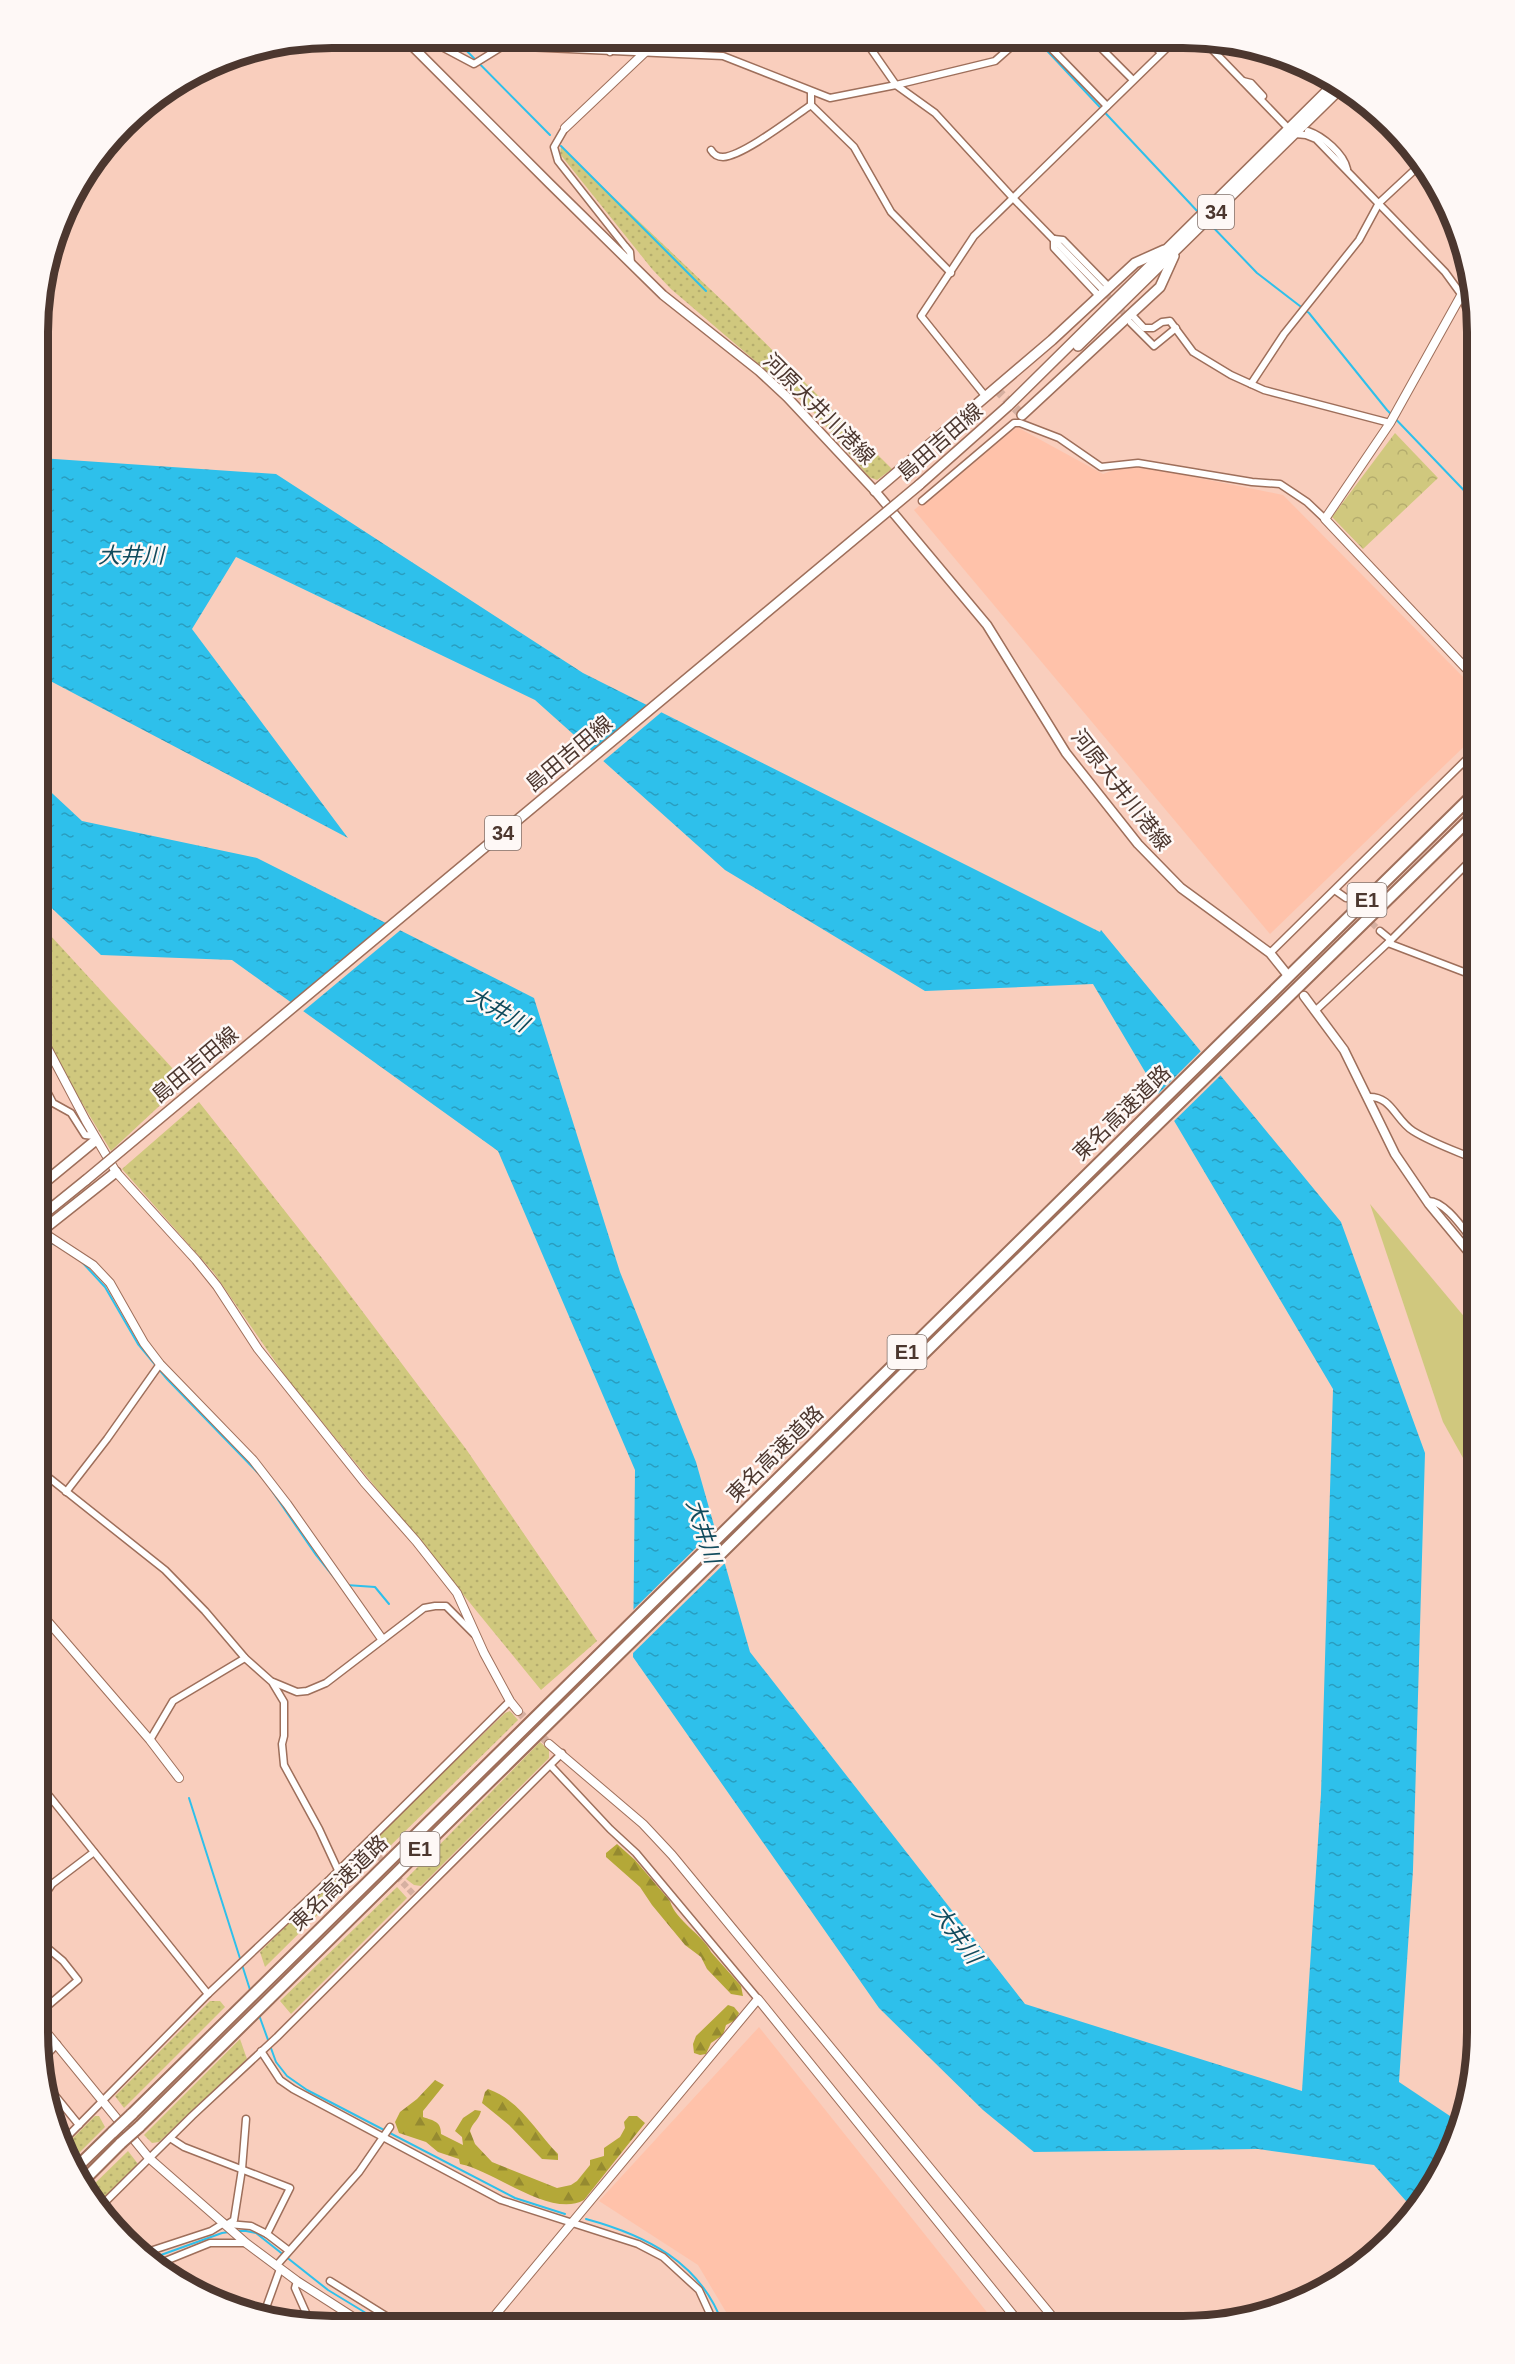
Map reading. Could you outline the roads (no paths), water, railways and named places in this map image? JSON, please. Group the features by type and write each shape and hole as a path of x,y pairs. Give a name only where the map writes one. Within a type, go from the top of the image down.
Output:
{"highway":[{"name":"東名高速道路","path":"81,2164 1467,801"},
{"name":"東名高速道路","path":"88,2176 236,2030 275,1995 566,1705 1467,822"}],"main road":[{"name":"河原大井川港線","path":"414,48 663,295 759,371 787,397 874,491 987,625 1066,753 1138,844 1181,888 1270,953 1286,973"},
{"name":"島田吉田線","path":"48,1211 919,485 1008,406 1173,249 1329,88"},
{"name":"島田吉田線","path":"1290,128 1335,92"},
{"path":"874,491 986,398 1135,263 1173,249"},
{"path":"1022,415 1131,318 1160,287 1173,249"},
{"path":"1304,996 1344,1050 1395,1154 1427,1201 1467,1250"},
{"path":"48,1179 95,1138"},
{"path":"48,1224 116,1172"}],"street":[{"path":"444,48 474,64 501,48"},
{"path":"539,48 723,56 830,98 995,61 1010,48"},
{"path":"607,48 610,52"},
{"path":"631,264 630,252 558,161 554,147 565,128 650,48"},
{"path":"870,48 896,85 935,113 1053,239 1054,248 1103,290"},
{"path":"1051,48 1107,106"},
{"path":"1101,48 1133,81"},
{"path":"1156,48 1161,53"},
{"path":"986,398 921,316 974,236 1166,48"},
{"path":"1213,50 1290,128 1316,140 1379,203 1445,272 1461,294 1466,305"},
{"path":"811,92 811,105 854,147 891,212 951,273"},
{"path":"711,150 714,155 720,157 748,147 811,105"},
{"path":"1308,130 1322,138 1346,162 1347,171"},
{"path":"1251,384 1284,334 1359,240 1379,203 1415,169"},
{"path":"1053,239 1063,240 1103,290"},
{"path":"1325,519 1390,423 1464,289"},
{"path":"1131,318 1144,328 1153,328 1161,322 1170,321 1193,352 1264,390 1390,423"},
{"path":"1131,318 1154,346 1176,328"},
{"path":"922,501 1014,423 1020,423 1059,438 1101,467 1138,463 1252,482 1280,484 1307,502 1325,519 1467,669"},
{"path":"1270,953 1336,891 1467,759"},
{"path":"1315,1011 1390,941 1467,864"},
{"path":"1336,891 1346,898"},
{"path":"1380,931 1390,941 1467,973"},
{"path":"48,1049 95,1138 116,1172 196,1260 217,1286 258,1349 364,1482 416,1541 457,1593 510,1701 518,1711"},
{"path":"48,1093 53,1103 72,1113 85,1135 95,1138"},
{"path":"1367,1097 1376,1096 1383,1099 1413,1131 1467,1155"},
{"path":"1427,1201 1437,1202 1447,1210 1467,1234"},
{"path":"48,1235 93,1265 110,1283 158,1367 252,1460 287,1504 382,1639"},
{"path":"66,1492 158,1367"},
{"path":"48,1477 165,1570 205,1611 245,1658 272,1682 284,1702 282,1744 284,1765 319,1829 338,1870"},
{"path":"272,1682 297,1692 307,1691 326,1683 424,1608 446,1606 477,1635"},
{"path":"48,1622 150,1740 179,1778"},
{"path":"150,1740 173,1701 245,1658"},
{"path":"68,2136 208,1994 510,1701"},
{"path":"549,1744 643,1824 672,1855 1052,2316"},
{"path":"105,2202 273,2040 562,1753"},
{"path":"551,1766 610,1829 636,1852 1014,2316"},
{"path":"48,1794 208,1994"},
{"path":"48,1890 52,1884 94,1851"},
{"path":"48,1948 63,1961 78,1980 48,2006"},
{"path":"494,2316 758,1999"},
{"path":"48,2034 149,2158 246,2243 279,2265 297,2281 352,2316"},
{"path":"49,2052 57,2044"},
{"path":"263,2049 280,2080 293,2089 501,2200 638,2244 663,2257 699,2290 711,2316"},
{"path":"55,2096 79,2125"},
{"path":"151,2251 211,2231 234,2220 242,2169 246,2119"},
{"path":"265,2308 279,2265 359,2172 390,2128"},
{"path":"170,2138 184,2147 290,2188 267,2234"},
{"path":"226,2224 251,2226 267,2234 288,2252"},
{"path":"165,2261 210,2243 246,2243"},
{"path":"297,2281 296,2288 307,2315"},
{"path":"330,2281 386,2316"}],"water":[{"name":"大井川","path":"48,459 276,474 583,673 1100,932 1101,930 1341,1222 1425,1453 1413,1870 1399,2082 1453,2118 1438,2158 1409,2204 1374,2165 1258,2149 1034,2152 983,2110 879,2008 633,1657 635,1470 498,1151 232,960 101,955 48,905 48,789 82,821 257,858 534,998 620,1272 696,1462 750,1652 1025,2004 1302,2091 1321,1794 1333,1389 1093,984 925,991 725,870 535,700 236,557 192,629 348,838 48,680"}],"waterway":[{"path":"464,48 550,135"},
{"path":"1044,48 1199,213"},
{"path":"561,146 706,291"},
{"path":"1209,223 1257,273 1309,313 1387,410 1467,494"},
{"path":"48,1242 56,1245"},
{"path":"81,1261 105,1287 138,1344 167,1379 261,1476"},
{"path":"270,1488 316,1555 340,1585"},
{"path":"346,1585 375,1587 389,1604"},
{"path":"189,1798 251,1993"},
{"path":"259,2015 276,2062 287,2076 307,2090 515,2198 565,2214"},
{"path":"586,2219 629,2233 668,2254 701,2284 719,2316"},
{"path":"238,2231 256,2233 328,2290 371,2316"},
{"path":"158,2256 229,2232"}],"tunnel":[{"path":"1102,289 1129,319"},
{"path":"996,389 1022,415"},
{"path":"1346,898 1380,931"},
{"path":"518,1711 549,1744"},
{"path":"366,1843 416,1897"}]}
